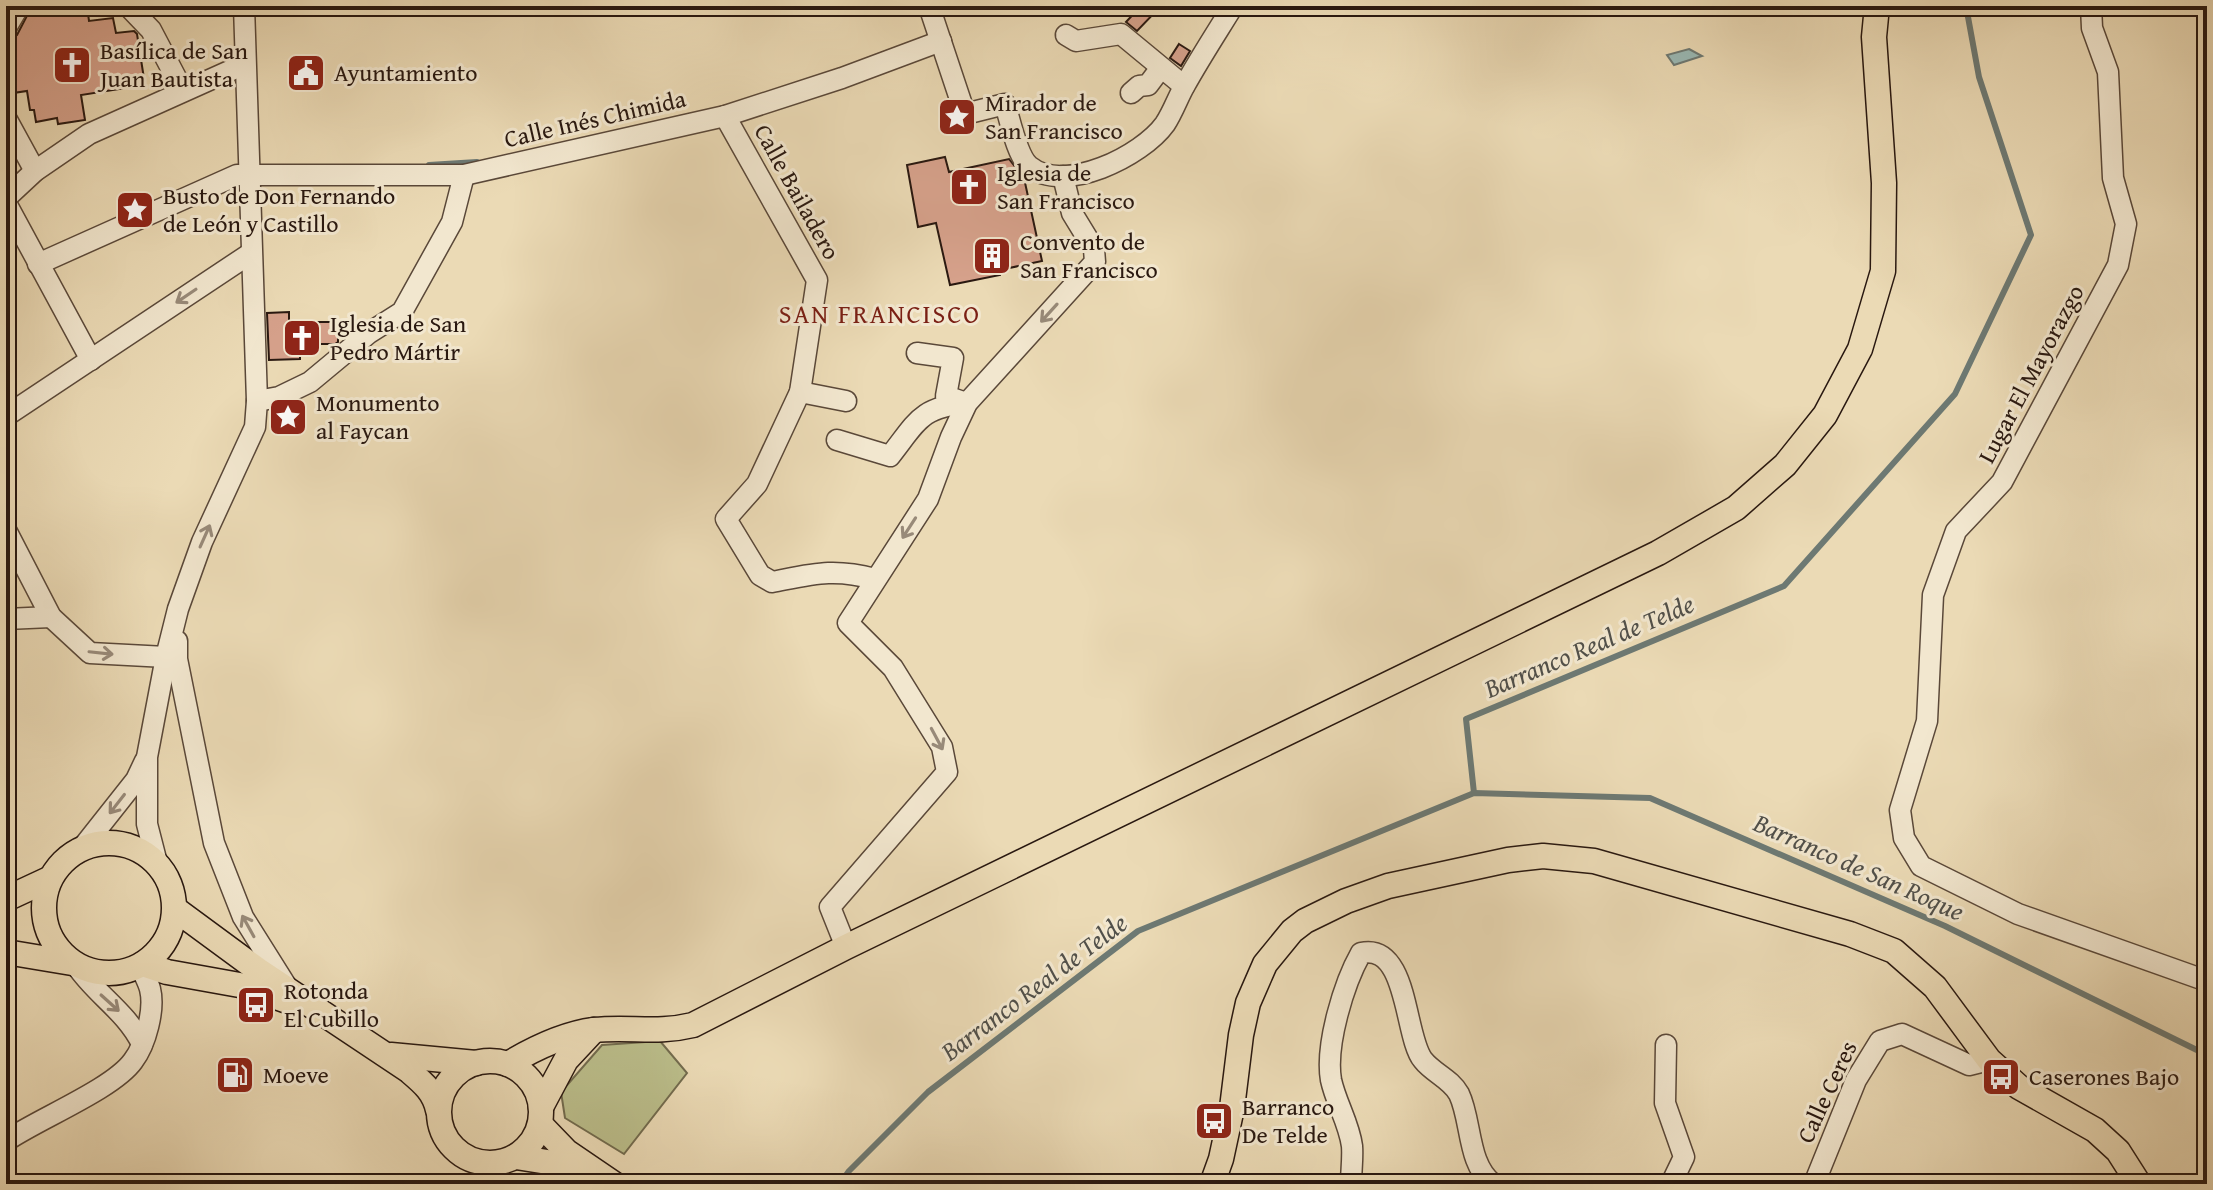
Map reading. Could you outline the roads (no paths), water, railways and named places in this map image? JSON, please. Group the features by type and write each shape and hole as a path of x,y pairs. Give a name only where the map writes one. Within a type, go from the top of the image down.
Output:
{"main road":[{"path":"508,1064 527,1053 594,1030 667,1031 693,1025 846,947 1658,553 1736,508 1785,465 1825,415 1860,349 1883,271 1884,183 1874,37 1877,6"},
{"path":"6,952 108,973 125,972 141,965 160,950 171,931 175,909 173,892 157,863 141,851 122,844 102,842 83,847 69,855 49,879 44,897 46,925 58,950 74,964"},
{"path":"1212,1184 1232,1108 1248,1003 1265,964 1292,931 1305,921 1346,901 1388,886 1508,860 1543,856 1594,861 1850,934 1894,951 1935,987 1989,1060 2019,1087 2095,1130 2118,1151 2139,1184"},
{"path":"6,899 49,879"},
{"path":"175,909 199,929 319,1011 389,1055 425,1084 436,1098 440,1126 446,1140 457,1152 471,1160 486,1164 516,1157 536,1137 541,1115 566,1060 594,1030"},
{"path":"141,965 245,986 319,1011"},
{"path":"389,1055 508,1064 531,1081 541,1115 567,1152 614,1184"},
{"path":"438,1110 441,1095 449,1081 461,1070 476,1063"},
{"path":"516,1157 589,1168"}],"street":[{"path":"128,6 151,30 183,91"},
{"path":"157,863 147,824 147,757 166,657 178,609 202,542 255,427 257,401 244,6"},
{"path":"929,6 965,114 1005,104 1025,164 1044,176 1063,176 1106,168 1139,147 1164,124 1233,6"},
{"name":"Lugar El Mayorazgo","path":"2091,6 2092,28 2108,72 2113,178 2126,224 2118,265 2002,482 1956,531 1933,595 1927,721 1900,810 1904,838 1921,866 2018,914 2207,981"},
{"path":"1066,35 1076,41 1121,34 1184,86"},
{"name":"Calle Inés Chimida","path":"249,176 464,175 725,116 842,78 941,41"},
{"path":"91,360 6,200 35,171 89,134 245,64"},
{"path":"1131,93 1139,86 1148,85 1160,69"},
{"name":"Calle Bailadero","path":"725,116 817,280 800,392 757,484 726,519 760,575 772,582 827,571 848,572 875,579"},
{"path":"6,118 35,171"},
{"path":"38,264 237,175 249,176"},
{"path":"257,401 279,397 310,382 369,333 402,312 452,222 464,175"},
{"path":"846,947 830,907 947,772 942,747 893,668 848,623 928,499 967,403 1095,262 1094,249 1072,213 1063,176"},
{"path":"6,416 251,253"},
{"path":"917,353 953,358 946,396 967,403"},
{"path":"800,392 846,401"},
{"path":"837,440 890,456 923,413 944,405 967,403"},
{"path":"6,530 51,617 90,653 166,657"},
{"path":"178,609 177,659 214,843 243,917 290,991"},
{"path":"6,619 51,617"},
{"path":"83,847 136,780 147,757"},
{"path":"1351,1184 1352,1147 1331,1078 1339,1010 1361,953 1375,953 1384,958 1395,972 1422,1059 1459,1095 1472,1145 1487,1179 1493,1184"},
{"path":"74,964 89,985 128,1021 142,1044"},
{"path":"6,1141 95,1091 133,1062 149,1019 151,991 141,965"},
{"name":"Calle Ceres","path":"1814,1184 1856,1080 1880,1041 1902,1034 1969,1065 1989,1060"},
{"path":"1666,1045 1665,1103 1684,1157 1671,1184"}],"water":[{"path":"1689,49 1702,56 1674,65 1667,55"}],"waterway":[{"name":"Barranco Real de Telde","path":"1474,793 1466,719 1784,586 1955,394 2031,235 1979,77 1966,6"},
{"path":"429,165 477,162"},
{"name":"Barranco de San Roque","path":"840,1184 849,1171 928,1092 1138,931 1474,793 1650,798 1945,926 2207,1055"}],"place":[{"name":"Basílica de San Juan Bautista","path":"72,65"},
{"name":"Ayuntamiento","path":"306,73"},
{"name":"Mirador de San Francisco","path":"957,117"},
{"name":"Iglesia de San Francisco","path":"969,187"},
{"name":"Busto de Don Fernando de León y Castillo","path":"135,210"},
{"name":"Convento de San Francisco","path":"992,256"},
{"name":"Iglesia de San Pedro Mártir","path":"302,338"},
{"name":"Monumento al Faycan","path":"288,417"},
{"name":"Rotonda El Cubillo","path":"256,1005"},
{"name":"Moeve","path":"235,1075"},
{"name":"Caserones Bajo","path":"2001,1077"},
{"name":"Barranco De Telde","path":"1214,1121"}],"district":[{"name":"SAN FRANCISCO","path":"880,314"}]}
